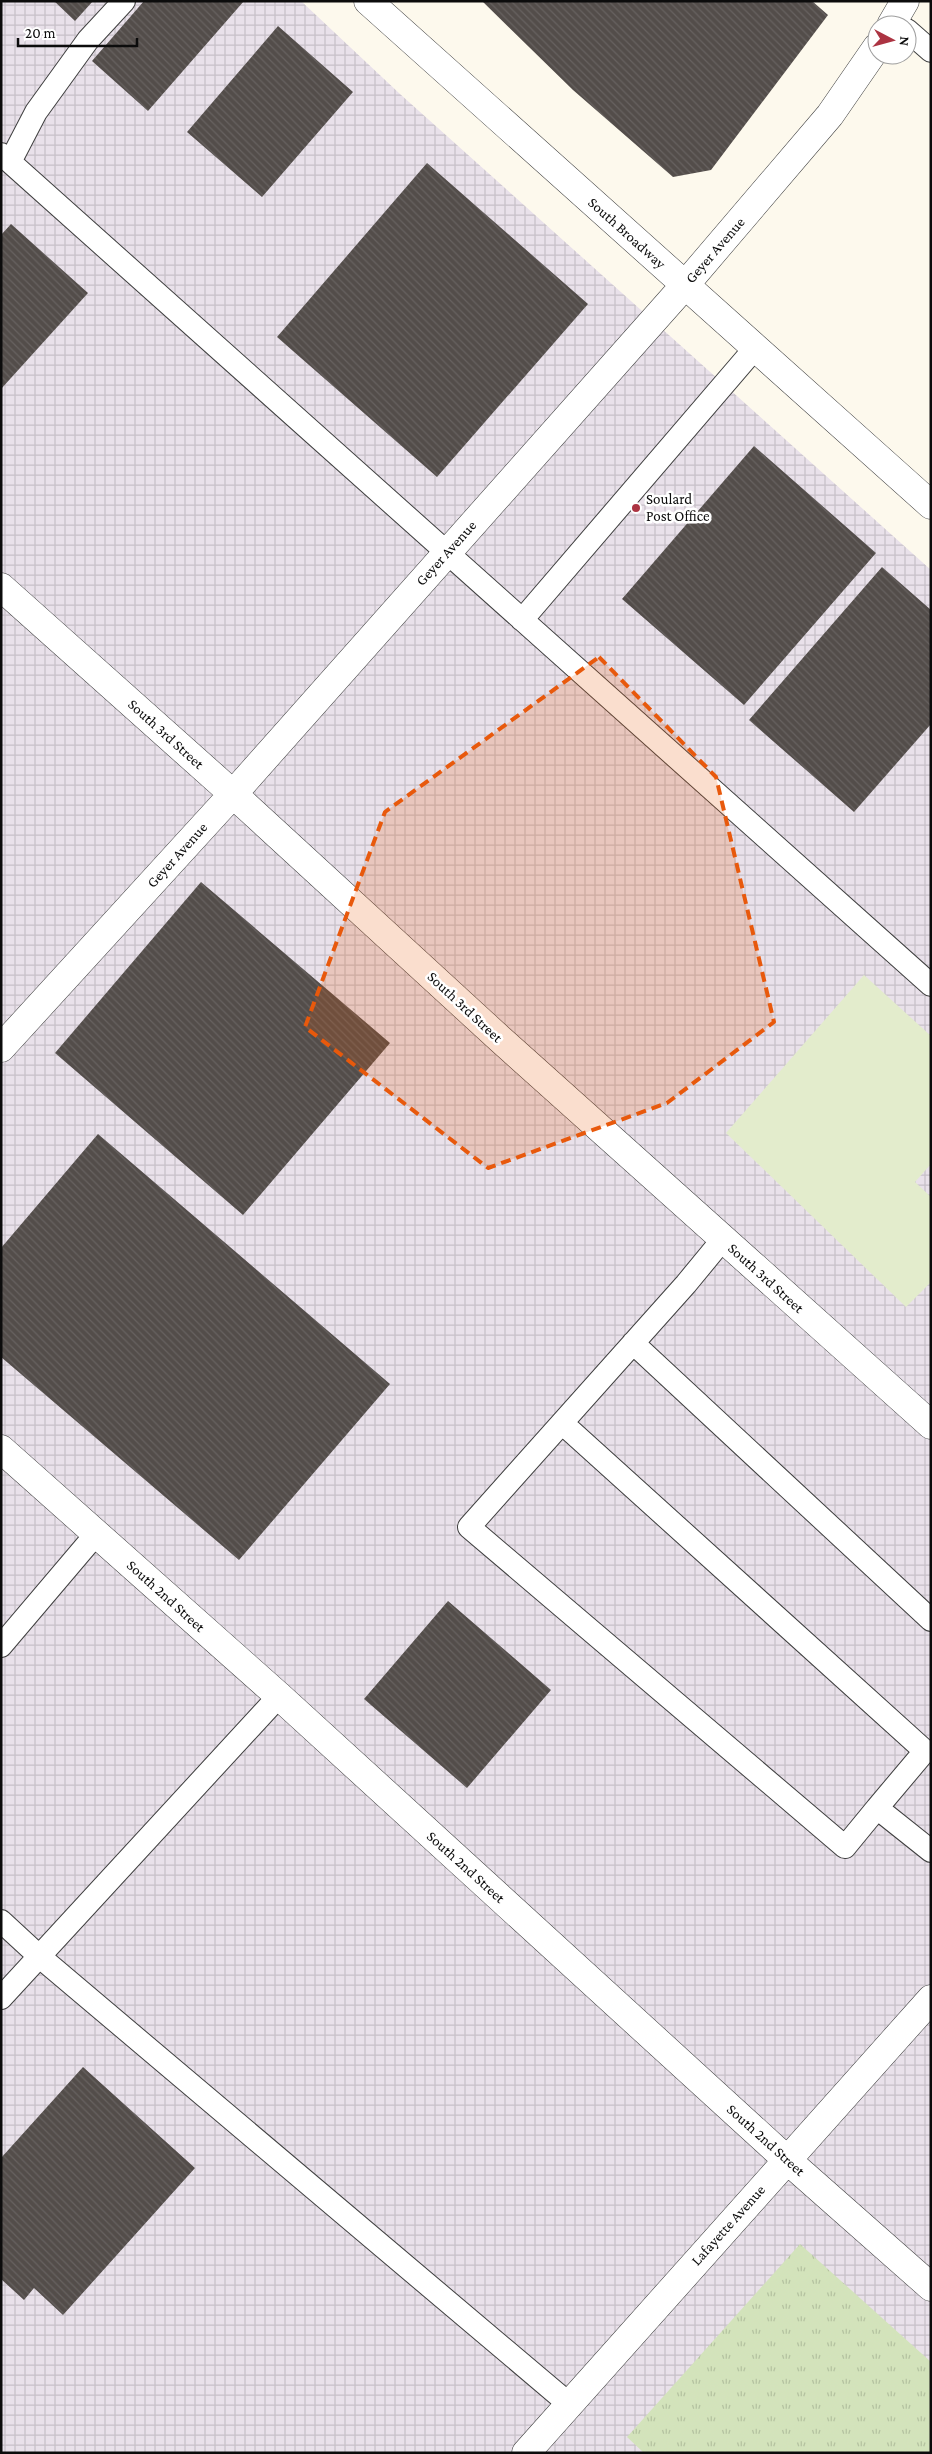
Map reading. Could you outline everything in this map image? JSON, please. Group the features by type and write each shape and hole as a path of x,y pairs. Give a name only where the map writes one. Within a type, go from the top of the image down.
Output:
{"street":[{"name":"South Broadway","path":"368,1 931,505"},
{"name":"Geyer Avenue","path":"1,1048 233,794 685,284 830,115 867,61"},
{"name":"South 3rd Street","path":"1,587 233,794 500,1039 931,1425"},
{"name":"South 2nd Street","path":"1,1449 279,1696 786,2159 931,2287"},
{"name":"Lafayette Avenue","path":"526,2453 786,2159 931,1999"}],"lane":[{"path":"124,1 88,40 36,112 6,158 931,985"},
{"path":"917,37 931,51"},
{"path":"522,620 756,348"},
{"path":"562,1423 928,1753 877,1808 845,1847 469,1527 686,1284 723,1239"},
{"path":"633,1344 931,1620"},
{"path":"1,1646 96,1534"},
{"path":"1,1998 279,1696"},
{"path":"877,1808 931,1851"},
{"path":"1,1921 40,1957 569,2404"}],"highlighted area":[{"path":"599,657 716,777 774,1022 667,1103 488,1168 305,1027 385,812"}],"shaded area":[{"path":"1,1 301,1 400,94 931,570 931,2453 1,2453"}],"green space":[{"path":"864,975 931,1036 931,1164 915,1182 931,1197 931,1282 906,1307 726,1133"},
{"path":"800,2244 931,2362 931,2453 644,2453 627,2437"}],"building":[{"path":"54,1 93,1 75,21"},
{"path":"144,1 244,1 148,111 92,61"},
{"path":"482,1 812,1 828,15 711,170 673,177 573,90"},
{"path":"278,26 353,92 262,197 187,132"},
{"path":"427,163 588,304 437,477 277,337"},
{"path":"11,224 88,293 1,389 1,235"},
{"path":"754,446 876,553 744,705 622,599"},
{"path":"882,567 931,610 931,724 854,812 749,720"},
{"path":"201,882 390,1043 243,1215 55,1053"},
{"path":"98,1134 390,1384 239,1560 1,1357 1,1248"},
{"path":"448,1601 551,1690 467,1788 364,1699"},
{"path":"83,2067 195,2168 63,2315 34,2288 24,2300 1,2279 1,2158"}],"place":[{"name":"Soulard Post Office","path":"636,508"}]}
